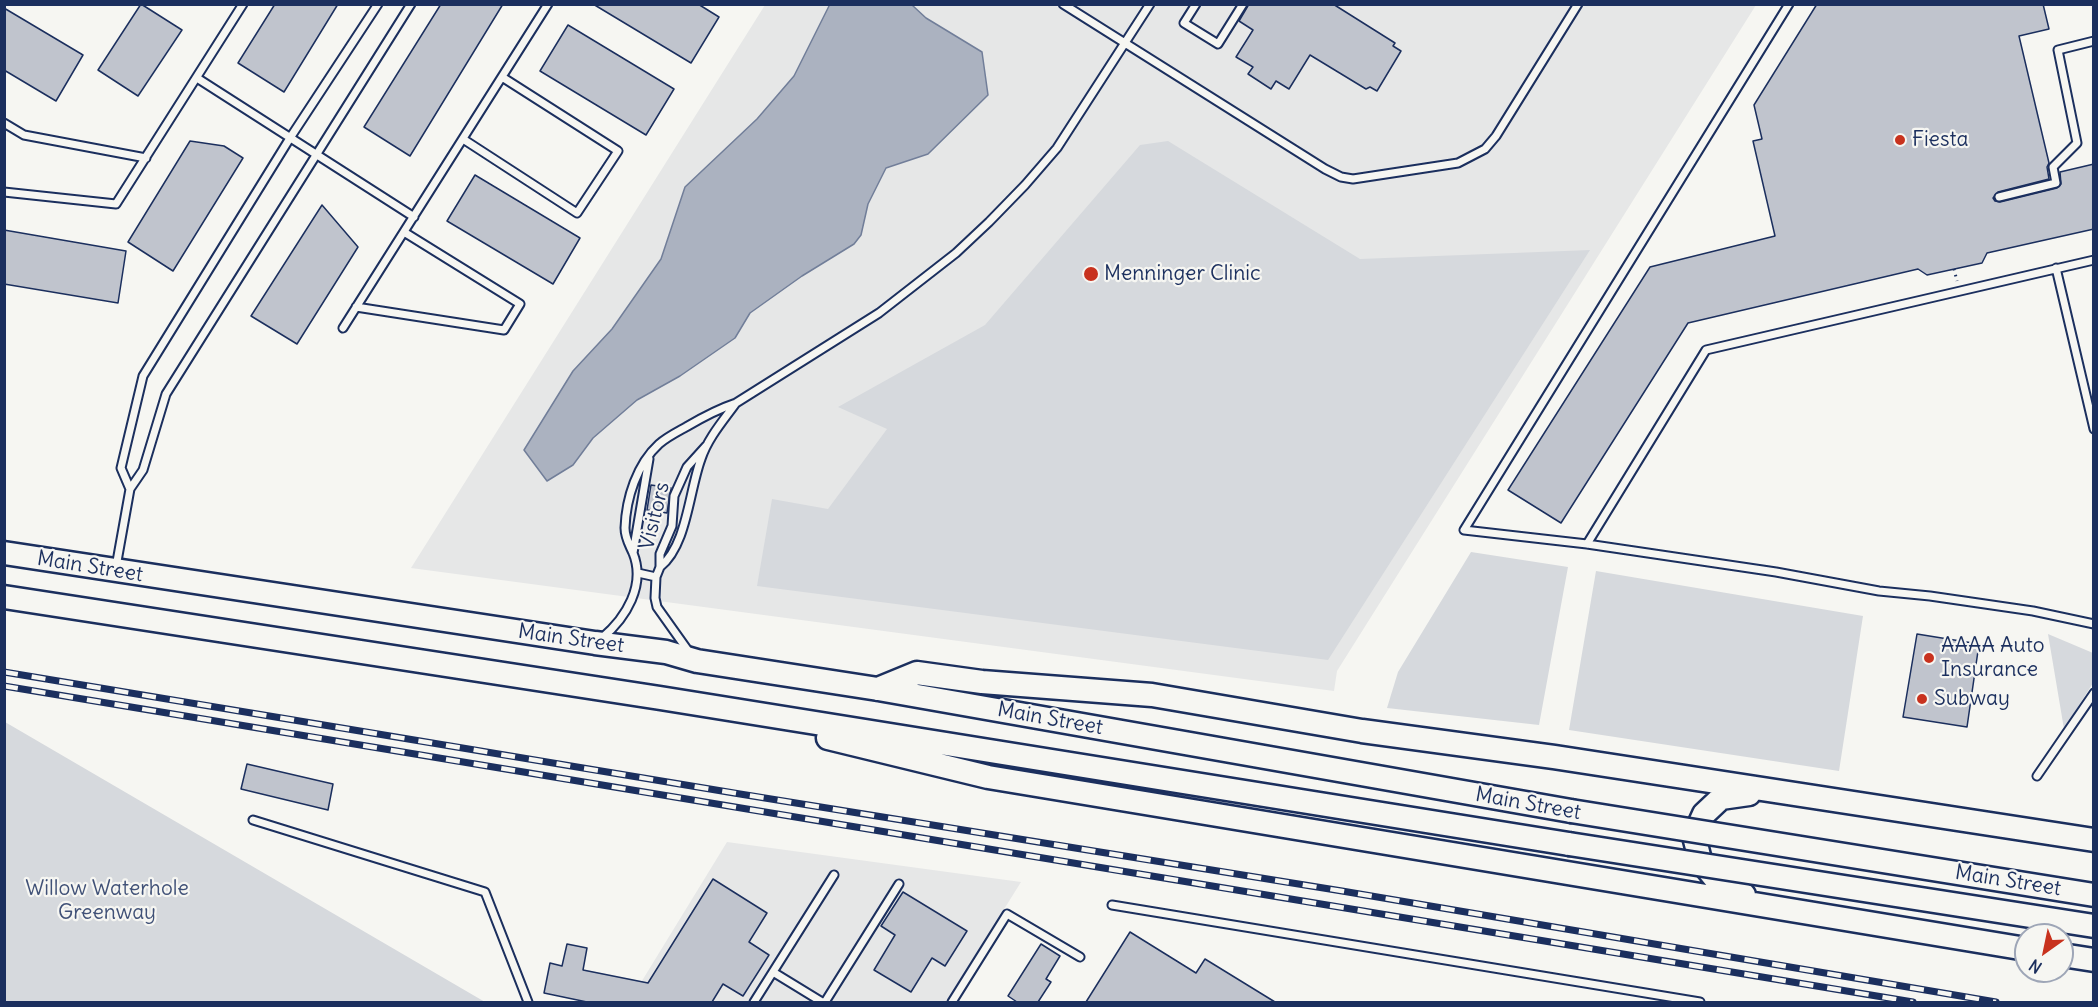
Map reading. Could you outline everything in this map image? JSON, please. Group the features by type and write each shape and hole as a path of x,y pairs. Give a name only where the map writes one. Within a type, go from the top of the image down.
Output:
{"highway":[{"name":"Main Street","path":"4,553 666,652 697,661 878,689 1571,811 2094,895"},
{"name":"Main Street","path":"4,597 660,698 2094,927"},
{"path":"878,689 917,674 982,682 1152,695 1362,731 1525,753 2094,840"},
{"path":"660,698 988,777 2014,947"},
{"path":"1774,791 1721,798 1704,814 1694,836 1700,860 1723,888 1804,913"},
{"path":"2074,957 2094,960"}],"lane":[{"path":"4,192 116,204 243,4"},
{"path":"130,489 121,468 143,376 290,138 378,4"},
{"path":"116,571 130,489 143,470 166,394 411,4"},
{"path":"343,328 548,4"},
{"path":"1063,4 1325,169 1341,177 1353,179 1458,163 1485,150 1578,4"},
{"path":"595,643 615,626 628,609 636,588 638,573 628,545 625,526 633,485 642,466 660,444 720,408 736,403 879,314 957,253 1025,185 1057,148 1150,4"},
{"path":"1196,4 1184,23 1218,44 1243,4"},
{"path":"1789,4 1464,530 1587,544 1776,572 1879,591 2033,611 2094,624"},
{"path":"1999,197 2055,183 2053,167 2077,143 2058,50 2094,41"},
{"path":"463,139 578,213 618,151 502,77"},
{"path":"197,78 414,217"},
{"path":"4,123 24,135 146,158"},
{"path":"356,307 504,330 520,304 404,232"},
{"path":"1587,544 1706,350 2094,260"},
{"path":"2056,268 2094,429"},
{"path":"697,661 674,633 657,607 656,577 660,567 669,560 681,533 706,446 736,403"},
{"name":"Visitors","path":"660,567 660,554 672,526 674,497 681,478 687,467 706,446"},
{"path":"633,554 649,457"},
{"path":"638,573 656,577"},
{"path":"2037,776 2094,693"},
{"path":"253,820 485,892 528,1002"},
{"path":"754,1002 834,875"},
{"path":"773,972 823,1002 899,884"},
{"path":"1112,905 1700,1002"},
{"path":"952,1002 1007,914 1080,957"}],"shaded area":[{"path":"830,4 912,5 926,18 982,52 988,95 928,154 886,168 868,204 861,235 854,244 802,276 750,313 735,338 680,376 637,400 593,438 573,465 547,481 524,450 573,371 612,329 661,259 685,187 757,119 794,76"},
{"name":"Menninger Clinic","path":"765,5 1756,5 1337,671 1334,691 411,568"},
{"path":"727,842 1021,882 946,1002 629,1002"}],"green space":[{"path":"1168,141 1360,259 1590,250 1328,660 757,586 772,499 828,509 887,429 838,407 985,325 1140,145"},
{"path":"1471,552 1568,567 1539,725 1387,708 1398,672"},
{"path":"1596,571 1863,616 1839,771 1569,730"},
{"path":"2048,634 2093,653 2093,683 2064,729"},
{"name":"Willow Waterhole Greenway","path":"5,722 485,1002 5,1002"}],"building":[{"path":"141,4 182,30 138,96 98,70"},
{"path":"275,4 338,4 284,92 238,63"},
{"path":"441,4 503,4 410,156 364,127"},
{"path":"593,4 698,4 719,17 691,63"},
{"path":"1249,4 1333,4 1395,43 1393,46 1401,51 1377,91 1370,87 1366,89 1310,55 1289,89 1276,81 1271,89 1248,74 1253,67 1236,57 1253,30 1239,21"},
{"name":"Fiesta","path":"1817,4 2043,4 2049,29 2019,36 2049,163 2047,167 2049,179 1998,192 1993,198 2000,202 2057,188 2061,184 2060,172 2094,164 2094,229 1987,253 1982,263 1927,275 1918,269 1688,323 1561,523 1508,490 1650,267 1775,236 1753,141 1762,139 1754,105"},
{"path":"4,8 83,55 56,101 4,70"},
{"path":"568,25 674,89 646,135 540,71"},
{"path":"190,141 224,146 243,158 173,271 128,242"},
{"path":"475,175 580,238 553,284 447,221"},
{"path":"322,205 358,247 297,344 251,316"},
{"path":"4,230 126,251 118,303 4,284"},
{"path":"651,485 671,488 667,513 647,510"},
{"path":"1917,634 1979,644 1967,727 1903,717"},
{"path":"247,764 333,784 328,810 241,789"},
{"path":"713,879 767,913 749,942 769,955 743,996 723,984 712,1002 587,1002 544,993 550,963 562,966 567,944 587,948 583,970 648,983"},
{"path":"903,892 967,931 945,966 932,958 911,992 874,970 895,935 881,926"},
{"path":"1130,932 1196,973 1205,959 1275,1002 1086,1002"},
{"path":"1041,944 1060,956 1046,979 1051,982 1038,1002 1017,1002 1008,996"}],"railway":[{"path":"4,672 1342,891 1996,1002"},
{"path":"4,686 1913,1002"}],"place":[{"name":"Fiesta","path":"1900,140"},
{"name":"Menninger Clinic","path":"1091,274"},
{"name":"AAAA Auto Insurance","path":"1929,658"},
{"name":"Subway","path":"1922,699"}]}
